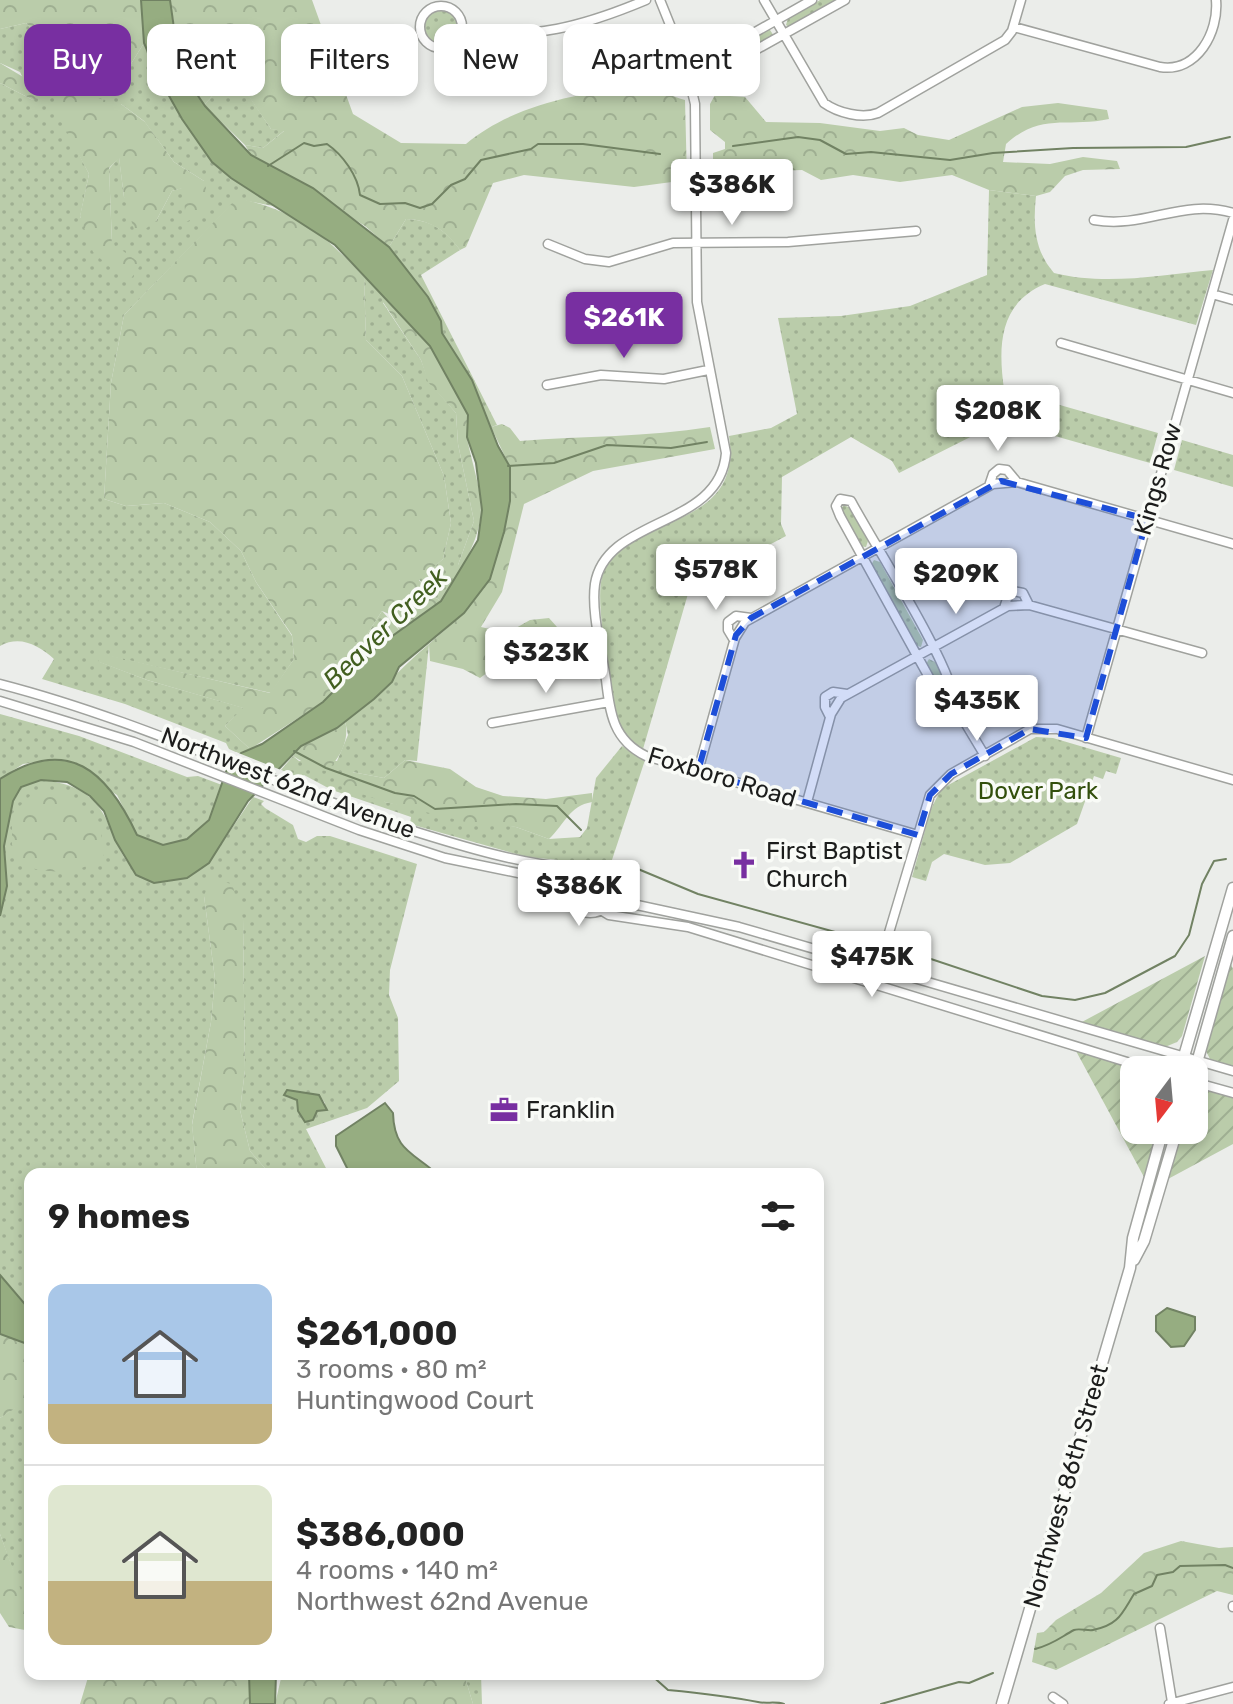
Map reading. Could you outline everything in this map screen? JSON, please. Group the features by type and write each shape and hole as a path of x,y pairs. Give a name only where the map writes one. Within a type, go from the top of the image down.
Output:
{"main road":[{"path":"1184,1056 1233,888"},
{"path":"1198,1056 1233,936"},
{"name":"Northwest 86th Street","path":"1002,1704 1130,1268 1133,1238 1159,1144"},
{"name":"Northwest 86th Street","path":"1130,1268 1144,1241 1173,1144"}],"street":[{"path":"547,33 560,31 646,0"},
{"name":"Foxboro Road","path":"660,0 669,24"},
{"path":"764,0 824,103 835,109 866,116 878,113 1005,40 1014,27 1021,0"},
{"path":"760,29 812,0"},
{"path":"760,48 845,0"},
{"path":"1014,27 1160,67 1175,67 1202,53 1216,0"},
{"path":"445,5 459,14 463,30 453,45 442,48 425,41 420,25 428,9 445,5"},
{"name":"Foxboro Road","path":"693,96 698,127 697,302 726,453 718,482 697,502 615,549 598,572 595,599 609,702 616,730 631,748 698,771 918,835"},
{"path":"1094,220 1133,222 1199,206 1233,213"},
{"name":"Kings Row","path":"1086,738 1233,220"},
{"path":"548,244 585,259 609,262 673,243 810,241 916,231"},
{"path":"1212,294 1233,300"},
{"path":"1061,343 1233,393"},
{"path":"547,385 601,375 664,379 708,370"},
{"path":"698,771 740,628 751,618 989,486 1001,481 1017,482 1233,544"},
{"path":"955,706 955,691 851,501 840,499 837,509 917,656 941,697 955,706 985,756"},
{"path":"807,802 836,704 847,694 1004,608 1029,605 1202,653"},
{"name":"Northwest 62nd Avenue","path":"0,684 120,719 353,811 500,856 579,869"},
{"name":"Northwest 62nd Avenue","path":"0,701 134,742 271,798 445,858 547,879 567,892"},
{"path":"492,723 609,702"},
{"path":"874,983 918,835 936,787 985,756 1039,728 1086,738 1233,780"},
{"path":"1120,1060 688,927 601,910 584,912 569,901 567,892 572,875 579,869 597,867 611,878 625,899 637,905 739,927 877,970 1180,1056"},
{"path":"601,910 613,896 611,878"},
{"path":"1208,1064 1233,1071"},
{"path":"1208,1086 1233,1093"},
{"path":"1160,1628 1170,1703 1233,1687"},
{"path":"1053,1697 1063,1704"}],"highlighted area":[{"path":"1001,481 1147,519 1086,738 1030,729 951,774 930,795 918,835 698,771 736,635 751,618"}],"green space":[{"path":"0,0 141,0 144,43 131,64 131,24 26,23 0,29"},
{"path":"170,0 312,0 321,24 281,24 281,96 347,96 353,114 401,143 466,144 503,120 546,103 575,96 673,96 685,100 687,180 634,187 524,175 493,183 466,247 460,250 449,237 430,224 406,219 389,247 365,226 251,155 245,145 263,148 284,131 271,129 248,96 265,96 265,24 175,24"},
{"path":"820,0 840,0 789,27 786,25 788,18"},
{"path":"434,12 448,12 457,24 434,24 434,44 425,35 425,21"},
{"path":"26,23 24,81 20,72 0,63 0,29"},
{"path":"770,30 774,36 760,43 760,34"},
{"path":"144,43 147,49 147,96 170,96 182,119 231,178 278,207 237,199 124,315 111,383 104,499 126,506 164,503 210,522 241,551 256,582 292,636 294,659 271,693 96,653 100,662 147,680 244,708 225,726 250,749 240,754 229,749 226,743 125,704 42,679 54,659 35,646 15,641 0,646 0,83 33,100 31,96 131,96 131,64","holes":["121,104 144,121 174,162 204,181 172,191 156,221 124,197 119,157 109,169 112,243 80,217 89,174 77,150"]},
{"path":"0,63 24,78 24,95 0,83"},
{"path":"62,96 89,96 121,104 145,122 174,162 204,181 209,210 186,222 183,188 172,191 156,221 136,236 124,197 119,158 109,168 112,243 141,264 128,283 93,252 80,216 89,174 55,110"},
{"path":"199,96 212,96 204,105"},
{"path":"212,96 249,96 271,129 285,130 263,148 245,145 204,105"},
{"path":"714,96 745,97 766,122 820,123 880,131 904,128 918,135 949,140 1022,107 1058,103 1107,110 1109,119 1043,124 1019,134 1006,144 1003,162 1050,164 1083,157 1117,161 1120,169 1083,170 1065,176 1050,192 1036,196 989,190 952,175 900,182 853,175 821,180 802,170 723,173 713,170 713,153 725,149 725,142 710,130 710,104"},
{"path":"989,190 1036,196 1036,236 1042,255 1054,273 1113,279 1213,270 1196,325 1045,284 1018,302 1005,328 1001,357 1004,389 1158,433 1150,463 1002,421 899,473 892,461 851,437 782,477 781,524 786,536 690,587 643,749 626,734 616,714 600,603 603,574 616,554 635,540 702,506 719,490 729,467 729,436 771,428 797,414 778,318 841,316 910,306 987,275"},
{"path":"237,198 276,210 308,226 364,277 366,340 402,376 444,476 451,523 443,559 419,580 428,593 441,601 400,631 389,614 382,611 366,636 377,647 323,702 250,749 225,726 243,708 147,680 99,662 95,652 270,693 294,659 292,635 256,582 241,551 210,522 164,503 126,506 104,499 111,383 124,315"},
{"path":"406,219 437,227 460,250 421,275 497,425 491,427 472,380 442,333 441,321 428,297 389,247"},
{"path":"364,277 387,298 383,303 421,360 429,382 456,413 458,444 474,521 458,565 458,575 441,601 428,593 419,579 443,559 451,523 444,476 402,376 366,340"},
{"path":"387,298 446,369 464,401 468,415 467,439 481,508 476,537 458,575 458,565 474,521 458,444 456,413 428,382 421,360 383,302"},
{"path":"502,424 510,428 520,441 639,435 710,427 715,449 593,471 524,504 502,592 481,627 507,633 530,620 549,618 557,627 551,651 511,655 480,678 463,669 430,661 429,644 464,613 490,579 510,501 510,467 491,427"},
{"path":"1182,440 1233,455 1233,487 1174,470"},
{"path":"844,505 850,508 868,541 866,547 859,546 840,510"},
{"path":"874,560 880,562 923,640 921,647 914,645 871,565"},
{"path":"382,611 400,631 377,647 366,636"},
{"path":"429,644 417,761 405,760 384,778 352,772 385,802 516,827 549,839 580,837 587,828 596,778 622,746 645,760 609,869 591,863 527,857 410,824 411,817 332,790 304,775 300,778 281,770 293,756 299,761 337,761 348,735 345,721"},
{"path":"929,659 935,662 951,690 949,696 942,695 926,664"},
{"path":"0,714 79,736 187,777 198,776 222,785 213,812 201,828 184,840 156,843 137,835 117,795 59,759 23,764 0,779"},
{"path":"345,721 343,749 326,771 314,769 293,756 301,746"},
{"name":"Dover Park","path":"1036,737 1053,738 1121,758 1116,774 1106,771 1103,779 1094,776 1077,824 1010,863 985,865 944,854 932,862 926,881 912,877 931,809 941,789"},
{"path":"405,760 450,769 476,787 503,796 546,799 592,793 592,802 578,807 549,839 516,827 470,823 385,802 353,791 341,783 352,772 384,778"},
{"path":"41,780 69,786 88,796 109,824 124,857 136,871 154,883 222,843 253,797 264,801 261,804 265,808 293,825 298,839 306,842 317,836 330,836 417,864 390,970 389,995 398,1018 399,1081 367,1108 306,1129 326,1168 265,1168 250,1151 240,1110 245,1070 243,919 204,896 215,979 211,1022 192,1124 196,1168 24,1168 24,1303 0,1275 0,916 7,886 4,846 13,801 21,787","holes":["319,1095 325,1103 324,1111 317,1111 312,1116 297,1106 297,1100 287,1097"]},
{"path":"32,794 68,794 100,825 104,855 86,866 67,871 26,867 12,845 12,814"},
{"path":"210,879 232,884 243,919 245,1070 240,1110 250,1151 265,1168 196,1168 192,1125 211,1022 215,979 204,896"},
{"path":"1205,956 1182,1036 1177,1042 1165,1047 1080,1023"},
{"path":"1230,962 1233,969 1233,1068 1211,1061 1205,1049"},
{"path":"1076,1051 1120,1064 1120,1133"},
{"path":"1208,1091 1233,1097 1233,1144 1168,1179 1177,1144 1208,1144"},
{"path":"1126,1144 1154,1144 1144,1177"},
{"path":"0,1334 24,1343 24,1406 22,1404 0,1418"},
{"path":"22,1403 24,1405 24,1602 0,1534 0,1418"},
{"path":"0,1534 23,1596 24,1630 9,1627 0,1613"},
{"path":"1181,1541 1219,1548 1233,1547 1233,1595 1217,1591 1056,1670 1032,1662 1037,1633 1044,1632 1056,1620 1101,1593 1144,1553"},
{"path":"87,1680 249,1680 250,1704 80,1704"},
{"path":"281,1680 466,1680 473,1704 275,1704"},
{"path":"466,1680 481,1680 482,1704 473,1704"}],"shaded area":[{"path":"141,0 170,0 173,24 147,24 147,50"},
{"path":"169,96 198,96 251,155 313,188 389,247 428,297 441,321 442,333 472,380 498,446 510,467 510,501 504,532 490,579 464,613 399,667 392,682 374,699 337,728 301,746 248,801 209,863 187,878 154,883 136,875 115,840 104,811 90,796 67,782 41,780 21,787 13,801 4,846 7,886 0,916 0,779 24,766 46,760 83,766 112,793 137,835 163,845 187,839 209,820 227,769 241,753 262,744 323,702 377,647 441,601 478,540 482,510 476,463 467,437 468,415 430,346 335,245 231,178 212,162"},
{"path":"287,1090 319,1095 327,1110 317,1111 313,1120 305,1122 298,1111 297,1100 284,1095"},
{"path":"385,1103 393,1113 401,1143 429,1168 347,1168 336,1146 336,1136"},
{"path":"0,1275 24,1303 24,1343 0,1334"},
{"path":"1167,1308 1195,1317 1195,1330 1184,1346 1171,1347 1156,1331 1156,1316"},
{"path":"249,1680 276,1680 275,1704 250,1704"}],"pier":[{"path":"236,752 285,772 281,775 233,756"}],"waterway":[{"path":"733,146 798,137 820,140 846,154 871,152 950,160 993,153 1073,148 1186,147 1230,137"},
{"path":"268,166 304,143 314,146 327,144 349,166 360,195 380,204 405,203 420,208 432,204 451,185 465,179 481,160 531,149 538,144 583,144 660,154"},
{"path":"508,466 554,463 607,445 671,448 707,442"},
{"path":"294,751 326,768 395,793 414,796 435,809 516,804 557,806 581,830"},
{"path":"901,949 1042,996 1075,1000 1105,993 1175,956 1189,935 1202,884 1214,861 1226,859"},
{"path":"638,869 698,894 864,940"},
{"path":"1035,1649 1074,1630 1093,1630 1109,1625 1119,1617 1134,1594 1152,1586 1157,1575 1173,1572 1180,1566 1225,1565 1233,1568"},
{"path":"881,1704 959,1682 969,1683 993,1673"},
{"path":"657,1680 668,1690 784,1704"}],"place":[{"name":"First Baptist Church","path":"744,865"},
{"name":"Franklin","path":"504,1110"}],"water label":[{"name":"Beaver Creek","path":"385,628"}]}
